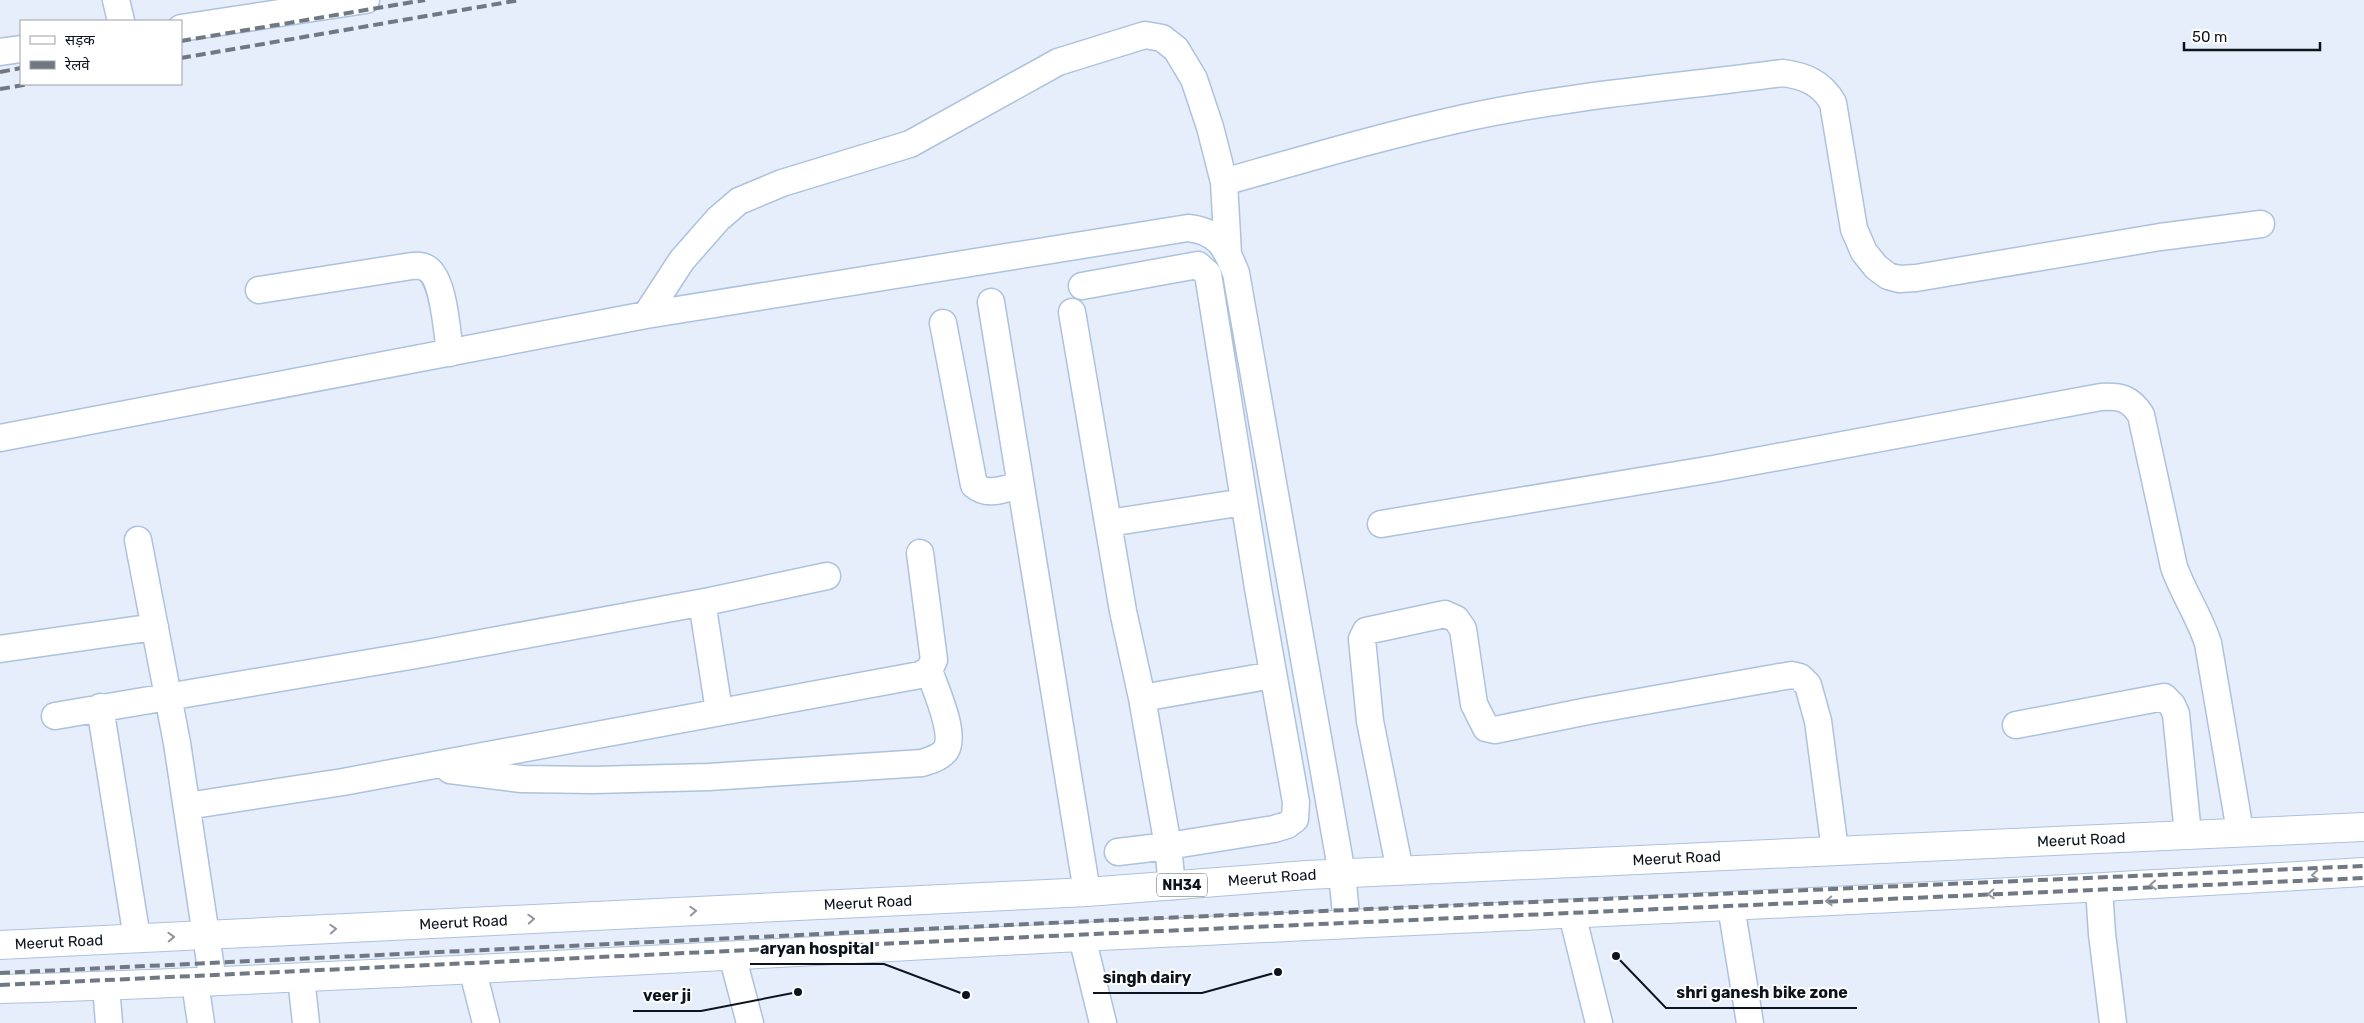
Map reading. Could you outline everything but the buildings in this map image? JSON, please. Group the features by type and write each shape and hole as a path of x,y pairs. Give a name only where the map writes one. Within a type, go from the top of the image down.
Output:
{"highway":[{"name":"Meerut Road","path":"0,944 1087,892 1400,871 2240,831 2364,827"},
{"path":"0,989 204,983 1082,937 2099,888 2364,872"}],"street":[{"path":"116,0 121,20"},
{"path":"182,28 366,0"},
{"path":"646,315 682,260 718,219 738,201 782,183 910,144 1058,62 1131,37 1145,35 1162,38 1176,48 1194,79 1210,127 1224,182 1228,254"},
{"path":"0,52 20,49"},
{"path":"1224,182 1345,147 1470,117 1571,99 1783,72 1800,75 1826,91 1832,103 1854,228 1864,252 1876,267 1888,276 1900,279 1916,278 2160,237 2261,224"},
{"path":"0,438 646,315 1188,228 1202,229 1215,236 1228,254 1236,273 1342,874 1347,924"},
{"path":"1082,286 1198,265 1204,268 1211,282 1244,502 1296,802 1295,819 1288,825 1274,829 1118,852"},
{"path":"259,290 412,266 424,267 434,275 440,290 450,353"},
{"path":"991,302 1087,892"},
{"path":"1072,312 1123,611 1142,698 1168,846 1172,886"},
{"path":"943,323 974,485 981,491 992,492 1020,486"},
{"path":"1381,524 1713,469 2121,396 2133,402 2141,415 2174,567 2178,579 2201,622 2208,643 2240,831"},
{"path":"1109,523 1244,502"},
{"path":"138,540 187,806 206,935 200,1023"},
{"path":"187,806 333,783 920,675 929,670 934,660 920,553"},
{"path":"55,716 416,655 710,601 828,576"},
{"path":"710,601 703,608 703,619 719,711"},
{"path":"1400,871 1370,721 1362,639 1366,631 1377,627 1445,614 1456,619 1463,629 1474,704 1486,728 1495,730 1588,711 1757,681 1792,675 1800,677 1808,685 1818,721 1835,850"},
{"path":"0,648 155,627"},
{"path":"425,766 521,779 593,780 709,776 922,763 936,759 946,749 949,736 946,719 929,670"},
{"path":"1142,698 1273,675"},
{"path":"2016,724 2164,697 2172,705 2176,714 2188,834"},
{"path":"100,707 137,938"},
{"path":"2099,888 2102,934 2113,1023"},
{"path":"1731,906 1750,1023"},
{"path":"1572,914 1599,1023"},
{"path":"1082,937 1103,1023"},
{"path":"732,955 750,1023"},
{"path":"472,968 486,1023"},
{"path":"301,978 306,1023"},
{"path":"106,986 108,1023"}],"railway":[{"path":"182,41 425,0"},
{"path":"182,58 520,0"},
{"path":"0,72 20,68"},
{"path":"0,89 24,85"},
{"path":"0,973 1093,921 2364,866"},
{"path":"0,985 2364,878"}],"place":[{"name":"shri ganesh bike zone","path":"1616,956"},
{"name":"singh dairy","path":"1278,972"},
{"name":"veer ji","path":"798,992"},
{"name":"aryan hospital","path":"966,995"}]}
